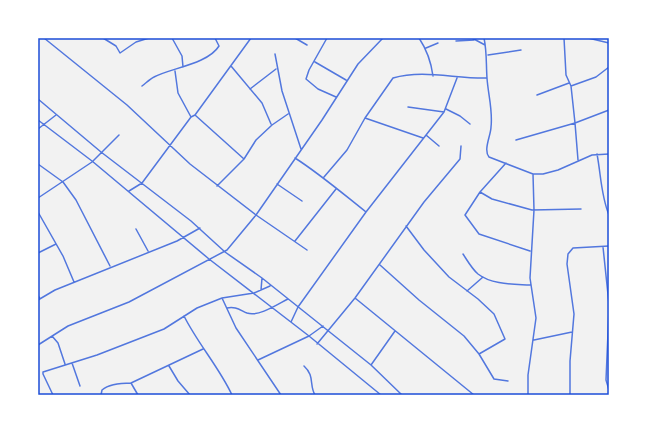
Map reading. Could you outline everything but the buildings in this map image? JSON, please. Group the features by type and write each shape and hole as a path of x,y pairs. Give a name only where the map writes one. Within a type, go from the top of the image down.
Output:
{"street":[{"path":"44,38 154,128 170,147 217,186 256,216 306,250"},
{"path":"103,38 122,53 136,42 149,38"},
{"path":"172,38 182,56 183,67"},
{"path":"142,86 156,76 192,64 217,48 218,43 215,38"},
{"path":"129,191 142,183 191,117 196,115 251,38"},
{"path":"295,38 307,46"},
{"path":"327,38 309,70 306,79 318,89 336,97"},
{"path":"38,345 75,323 129,302 209,258 225,252 256,216 362,58 383,38"},
{"path":"419,38 426,48 431,62 433,76"},
{"path":"484,38 487,55 487,78 491,103 492,125 487,154 533,174 553,172 578,160 597,154 609,154"},
{"path":"564,38 564,59 571,86 578,160"},
{"path":"588,38 609,43"},
{"path":"456,41 473,39 486,45"},
{"path":"426,48 438,43"},
{"path":"487,55 521,50"},
{"path":"274,54 276,69 288,114 301,149"},
{"path":"314,62 346,80"},
{"path":"231,66 262,103 272,125"},
{"path":"571,86 596,77 609,67"},
{"path":"250,89 276,69"},
{"path":"174,70 178,93 191,117"},
{"path":"324,177 347,150 365,118 393,78 415,74 457,78 487,78"},
{"path":"291,322 298,307 366,212 444,112 457,78"},
{"path":"537,94 569,83"},
{"path":"38,99 101,152 200,228 225,252 262,278 328,330 371,365 402,395"},
{"path":"408,107 444,112"},
{"path":"446,109 460,116 470,124"},
{"path":"516,140 575,123 609,110"},
{"path":"217,186 244,160 256,140 272,125 288,114"},
{"path":"38,129 56,115"},
{"path":"196,115 244,160"},
{"path":"365,118 423,138"},
{"path":"38,120 92,161 183,238 309,336 381,395"},
{"path":"38,198 92,161 119,135"},
{"path":"426,135 439,146"},
{"path":"317,344 355,298 406,226 460,159 461,146"},
{"path":"597,154 602,175 603,202 609,215"},
{"path":"294,158 324,177 336,189 366,212"},
{"path":"506,163 480,192 465,215 478,233 531,251"},
{"path":"38,164 63,182 76,200 110,266"},
{"path":"528,395 528,375 534,340 536,313 530,285 534,210 533,174"},
{"path":"277,184 302,201"},
{"path":"295,242 336,189"},
{"path":"480,192 492,199 534,210 580,209"},
{"path":"38,212 57,244 74,282"},
{"path":"406,226 424,250 448,277 494,314 505,339 479,354"},
{"path":"38,295 39,300 110,266 183,238 200,228"},
{"path":"136,230 148,251"},
{"path":"38,253 57,244"},
{"path":"570,395 574,314 567,274 568,254 573,248 609,246"},
{"path":"603,247 608,281 609,304"},
{"path":"462,254 477,273 483,277 498,282 530,285"},
{"path":"380,264 419,300 464,336 479,354 494,379 508,381"},
{"path":"467,291 483,277"},
{"path":"261,290 262,278"},
{"path":"53,395 42,374 43,372 97,355 164,329 192,310 222,298 254,293 271,286"},
{"path":"222,298 236,328 281,395"},
{"path":"355,298 474,395"},
{"path":"226,309 236,308 253,314 272,308 288,299"},
{"path":"609,309 606,380 609,390"},
{"path":"184,316 204,350 221,374 232,395"},
{"path":"258,360 309,336 323,326"},
{"path":"371,365 395,331"},
{"path":"534,340 572,332"},
{"path":"52,336 58,343 65,364"},
{"path":"101,395 102,390 106,387 119,383 131,383 204,350"},
{"path":"72,363 80,386"},
{"path":"169,366 178,381 190,395"},
{"path":"304,366 312,376 312,391 315,395"},
{"path":"131,383 138,395"}]}
